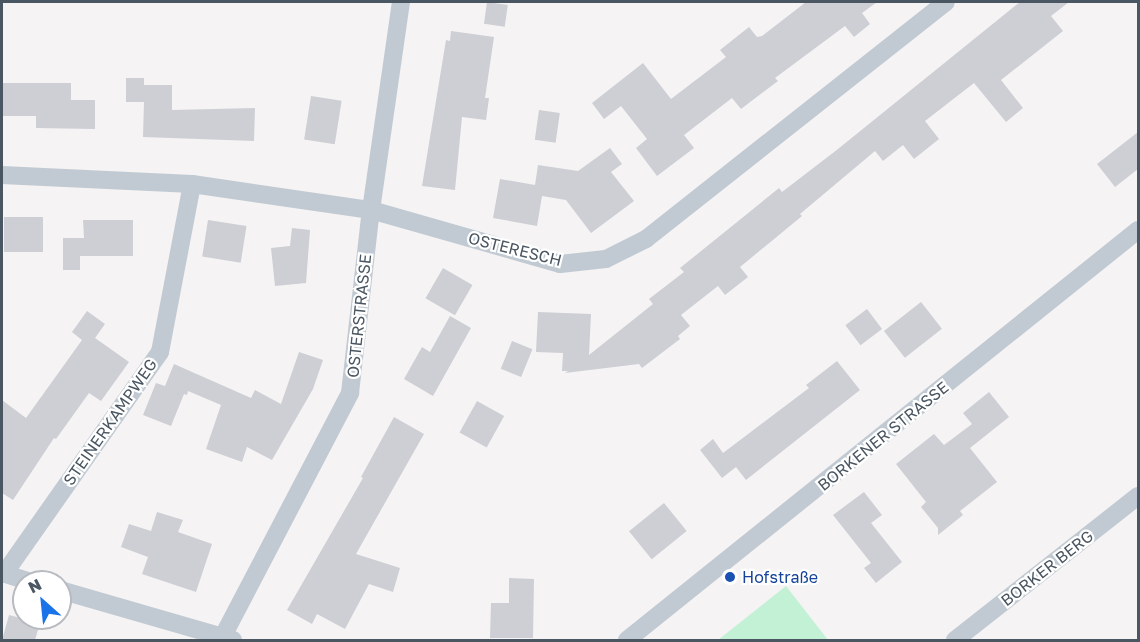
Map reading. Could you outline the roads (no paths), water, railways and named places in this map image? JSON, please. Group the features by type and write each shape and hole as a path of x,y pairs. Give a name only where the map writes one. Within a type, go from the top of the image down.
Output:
{"street":[{"name":"OSTERSTRASSE","path":"226,640 350,393 371,210 401,2"},
{"name":"OSTERESCH","path":"2,175 192,184 371,210 560,264 606,259 646,239 946,2"},
{"name":"STEINERKAMPWEG","path":"3,574 160,352 192,184"},
{"name":"BORKENER STRASSE","path":"627,640 1138,230"},
{"name":"BORKER BERG","path":"955,640 1138,496"},
{"path":"72,594 226,640"}],"place":[{"name":"Hofstraße","path":"730,577"}]}
